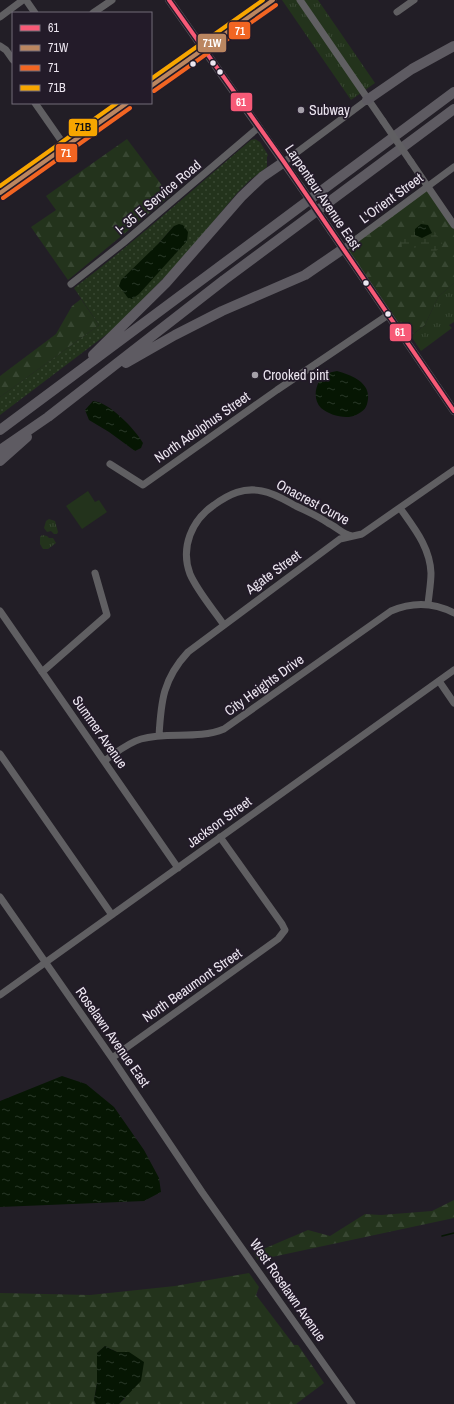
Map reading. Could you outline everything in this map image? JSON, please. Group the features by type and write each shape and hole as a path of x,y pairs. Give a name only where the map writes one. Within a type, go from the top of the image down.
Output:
{"highway":[{"path":"367,100 412,69 454,46"},
{"path":"0,430 454,92"},
{"path":"0,450 48,417 224,280 454,109"},
{"path":"63,384 166,283 242,196 262,177 284,162"},
{"path":"90,384 175,335 222,311 306,275 343,249"},
{"path":"0,461 48,417"}],"main road":[{"name":"Larpenteur Avenue East","path":"169,0 284,162 454,411"}],"street":[{"path":"0,17 24,0 34,12"},
{"path":"94,12 112,0"},
{"path":"152,85 273,0"},
{"path":"300,0 454,225"},
{"path":"397,12 414,0"},
{"path":"0,46 6,50 12,59"},
{"path":"284,162 367,100"},
{"path":"36,104 65,146"},
{"path":"0,193 126,104"},
{"name":"I- 35 E Service Road","path":"71,284 123,243 259,127"},
{"name":"L'Orient Street","path":"343,249 454,167"},
{"name":"North Adolphus Street","path":"110,464 143,485 277,390 388,315"},
{"name":"Agate Street","path":"159,736 162,696 174,668 188,652 340,540 362,534 454,470"},
{"name":"Onacrest Curve","path":"224,625 194,582 187,557 188,541 193,526 204,512 221,500 236,492 245,490 263,491 329,523 342,533 352,536"},
{"path":"400,508 419,536 427,553 431,572 428,604 439,606 454,613"},
{"path":"42,672 107,615 95,573"},
{"name":"City Heights Drive","path":"104,761 131,744 149,737 205,735 224,729 382,616 400,607 428,604"},
{"name":"Summer Avenue","path":"0,611 178,868"},
{"name":"Jackson Street","path":"0,995 454,670"},
{"path":"439,681 454,703"},
{"path":"0,754 112,915"},
{"name":"North Beaumont Street","path":"112,1058 278,939 285,930 220,837"},
{"name":"Roselawn Avenue East","path":"0,897 112,1058 202,1192"},
{"name":"West Roselawn Avenue","path":"202,1192 352,1404"}],"green space":[{"path":"282,0 318,0 375,83 351,100"},
{"path":"127,139 170,196 68,280 31,227 56,210 46,196"},
{"path":"255,139 260,142 268,155 267,167 250,180 237,193 194,247 115,328 0,415 0,397 99,325 74,288 141,234 251,140","holes":["174,226 132,299 159,243"]},
{"path":"428,187 454,225 454,283 438,297 425,325 405,340 343,249"},
{"path":"422,222 430,224 443,245 436,251 424,251 418,247 410,249 402,248 401,239 413,227"},
{"path":"454,283 454,322 449,325 452,328 421,351 411,336 425,325 438,297"},
{"path":"81,299 99,325 0,397 0,376 56,334 72,306"},
{"path":"88,491 95,502 99,500 107,512 82,529 66,506"},
{"path":"49,519 55,521 58,532 57,534 54,534 51,531 47,532 44,528 46,521"},
{"path":"42,535 53,538 56,543 48,549 43,549 40,544 40,537"},
{"path":"454,1200 454,1218 258,1260 254,1253 308,1230 330,1236 365,1214 381,1215 432,1211"},
{"path":"249,1273 259,1287 256,1295 294,1345 298,1345 324,1383 296,1404 119,1404 125,1399 129,1352 117,1352 105,1346 97,1353 97,1383 94,1400 96,1404 0,1404 0,1293 90,1295 175,1286"}],"water":[{"path":"179,224 183,225 188,232 187,241 139,294 132,299 128,298 119,286 121,280 159,243 174,226"},
{"path":"421,224 428,225 432,233 422,238 415,235 415,229"},
{"path":"337,371 353,377 366,388 368,393 367,405 363,411 356,415 343,417 333,415 324,411 318,404 316,399 316,389 320,380 328,373"},
{"path":"93,401 106,406 121,417 143,443 141,448 135,451 109,432 89,420 85,410"},
{"path":"62,1076 86,1084 114,1107 144,1150 159,1178 161,1192 144,1201 0,1207 0,1101"},
{"path":"105,1346 117,1352 129,1352 144,1362 141,1381 119,1404 96,1404 94,1400 97,1383 97,1353"}],"waterway":[{"path":"442,1236 454,1233"}],"transit line":[{"name":"61","path":"169,0 284,162 454,411"},
{"name":"71B","path":"152,78 263,0"},
{"name":"71W","path":"152,85 273,0"},
{"name":"71","path":"154,91 276,5"},
{"name":"71B","path":"0,186 116,104"},
{"name":"71W","path":"0,193 126,104"},
{"name":"71","path":"3,198 130,108"}],"place":[{"name":"Subway","path":"301,110"},
{"name":"Crooked pint","path":"255,375"}]}
